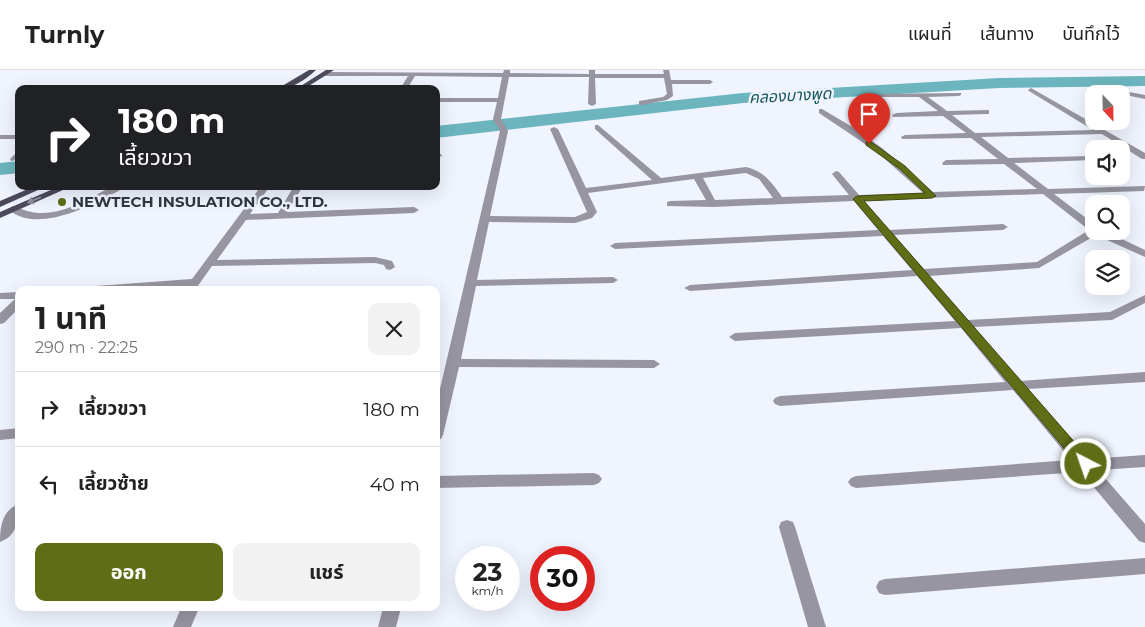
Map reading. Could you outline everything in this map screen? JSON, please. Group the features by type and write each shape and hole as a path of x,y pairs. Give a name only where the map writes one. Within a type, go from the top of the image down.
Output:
{"main road":[{"path":"289,85 313,70"},
{"path":"312,85 331,70"},
{"path":"0,204 33,190"},
{"path":"0,215 58,190"}],"street":[{"path":"440,419 454,363 504,131 497,119 507,72"},
{"path":"324,74 592,73 668,76 710,82"},
{"path":"592,73 592,104"},
{"path":"406,85 413,74"},
{"path":"642,103 671,96 668,76"},
{"path":"1031,90 1145,157"},
{"path":"920,94 1047,191 1085,223"},
{"path":"864,96 959,94"},
{"path":"1130,94 1145,97"},
{"path":"440,100 501,100"},
{"path":"822,111 838,120 902,168 932,196"},
{"path":"896,115 986,112"},
{"path":"598,127 660,182"},
{"path":"484,219 576,220 589,216 592,212 584,191 554,129"},
{"path":"905,137 1104,132"},
{"path":"0,137 15,137"},
{"path":"946,163 1085,158"},
{"path":"584,191 698,178 746,170 755,171 761,175 780,202"},
{"path":"836,174 1086,464 1145,536"},
{"path":"698,178 713,204"},
{"path":"670,204 780,202 1144,188"},
{"path":"13,209 25,216 48,217 64,212 112,190"},
{"path":"192,286 263,190"},
{"path":"281,216 297,190"},
{"path":"242,217 414,210"},
{"path":"615,246 1004,227"},
{"path":"690,288 1039,265 1085,237"},
{"path":"1115,240 1145,254"},
{"path":"209,263 375,260 388,263 390,267"},
{"path":"471,283 613,280"},
{"path":"0,296 15,295"},
{"path":"735,337 1112,316 1145,298"},
{"path":"0,320 15,305"},
{"path":"454,363 654,364"},
{"path":"780,401 1145,377"},
{"path":"0,435 15,433"},
{"path":"856,482 1145,461"},
{"path":"440,482 594,478"},
{"path":"0,535 15,516"},
{"path":"787,527 816,627"},
{"path":"885,588 1145,566"},
{"path":"182,627 189,611"},
{"path":"387,627 391,611"}],"waterway":[{"name":"คลองบางพูด","path":"440,132 743,98 999,83 1145,81"},
{"name":"คลองบางพูด","path":"0,169 15,167"}],"place":[{"name":"NEWTECH INSULATION CO., LTD.","path":"62,202"}],"route":[{"path":"869,144 902,168 932,196 857,199 1086,464"}]}
